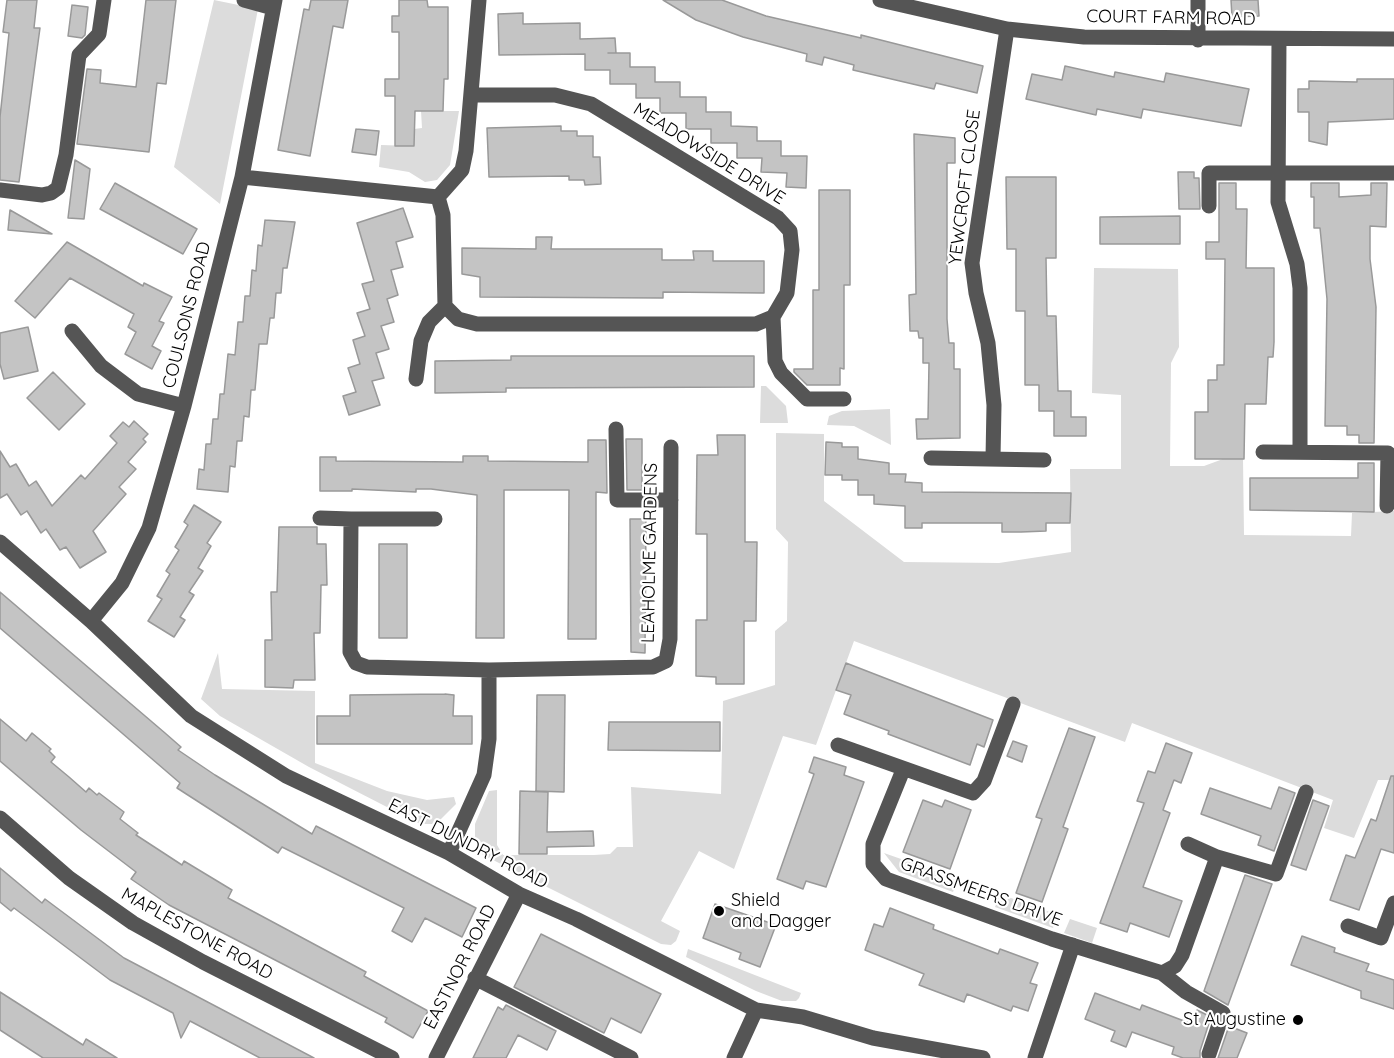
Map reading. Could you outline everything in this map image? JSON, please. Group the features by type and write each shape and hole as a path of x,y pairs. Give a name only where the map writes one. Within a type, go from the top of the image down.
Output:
{"street":[{"path":"0,190 42,195 51,194 58,188 66,154 79,55 99,34 104,0"},
{"path":"244,0 274,4"},
{"path":"438,197 462,170 473,95 479,0"},
{"name":"COURT FARM ROAD","path":"880,0 1007,29 1084,37 1197,40 1394,39"},
{"path":"1197,40 1198,0"},
{"name":"COULSONS ROAD","path":"91,621 122,583 138,556 148,528 184,406 242,177 274,4"},
{"name":"YEWCROFT CLOSE","path":"993,458 994,405 988,343 972,263 1007,29"},
{"path":"1280,39 1278,202 1298,264 1300,452"},
{"name":"MEADOWSIDE DRIVE","path":"473,95 555,95 591,104 778,218 790,231 792,250 787,293 773,317"},
{"path":"1209,206 1209,173 1394,173"},
{"path":"242,177 438,197"},
{"path":"438,197 443,214 445,306 458,319 477,324 756,324 773,317 775,361 781,373 807,399 844,399"},
{"path":"416,379 421,341 429,322 445,306"},
{"path":"72,331 101,366 138,394 184,406"},
{"path":"616,429 617,500 671,500"},
{"name":"LEAHOLME GARDENS","path":"351,519 350,652 356,663 367,667 489,670 653,667 666,661 670,639 671,447"},
{"path":"1263,452 1388,453 1387,506"},
{"path":"931,458 1044,460"},
{"path":"320,518 435,519"},
{"name":"EAST DUNDRY ROAD","path":"0,542 91,621 191,716 286,776 449,853 519,894 576,919 756,1010 803,1017 873,1038 983,1058"},
{"path":"449,853 484,776 489,739 489,670"},
{"path":"838,745 973,793 984,781 1013,704"},
{"name":"GRASSMEERS DRIVE","path":"903,770 873,844 873,864 886,879 1073,945 1162,973 1200,1001 1223,1013 1209,1054"},
{"path":"1188,844 1217,857 1276,874 1306,792"},
{"name":"MAPLESTONE ROAD","path":"0,818 69,878 133,923 203,962 392,1058"},
{"path":"1162,973 1175,966 1182,955 1217,857"},
{"name":"EASTNOR ROAD","path":"436,1058 519,894"},
{"path":"1348,927 1388,940 1394,903"},
{"name":"GRASSMEERS DRIVE","path":"1035,1058 1073,945"},
{"path":"475,978 631,1058"},
{"path":"734,1058 756,1010"}],"shaded area":[{"path":"214,0 258,9 220,204 174,167"},
{"path":"421,111 459,111 450,165 437,180 425,182 409,172 379,167 381,145 414,146 414,129 422,128"},
{"path":"1094,268 1178,269 1179,347 1171,363 1170,466 1204,466 1223,459 1243,459 1244,535 1351,536 1352,513 1394,511 1394,780 1378,780 1354,838 1324,828 1333,800 1132,723 1125,742 854,641 816,745 783,736 734,869 699,851 661,921 680,931 676,941 671,945 661,944 483,855 475,839 475,824 489,791 497,790 497,845 503,855 594,855 610,854 617,847 633,847 631,787 721,794 723,701 775,685 775,631 787,621 788,542 776,529 776,433 824,434 824,501 904,562 999,563 1071,552 1070,469 1121,469 1121,395 1092,393"},
{"path":"761,386 766,386 786,406 788,423 760,423"},
{"path":"890,409 891,445 854,426 827,425 829,416 842,411"},
{"path":"218,653 222,689 315,691 315,763 387,791 427,800 454,797 456,804 436,824 420,824 309,767 220,716 201,699"},
{"path":"884,853 958,879 953,892 899,872"},
{"path":"1000,894 1058,915 1053,928 995,907"},
{"path":"1070,919 1097,928 1092,943 1064,933"},
{"path":"688,949 801,993 799,998 796,1001 782,1001 756,991 686,957"}],"building":[{"path":"7,0 37,0 34,28 40,28 19,182 0,180 0,117 9,33 3,32"},
{"path":"146,0 176,0 166,84 157,83 149,152 77,144 87,69 101,70 100,83 136,87"},
{"path":"311,0 348,0 343,28 333,26 310,156 278,150 304,9 309,10"},
{"path":"399,0 427,0 428,7 448,7 448,79 444,79 443,111 415,111 414,146 395,146 395,96 385,96 385,79 399,79 399,32 392,32 392,16 399,16"},
{"path":"663,0 722,0 766,16 861,38 861,35 983,66 977,93 936,83 934,89 853,70 854,65 824,57 822,65 806,61 807,54 743,37 696,20"},
{"path":"1231,0 1258,0 1259,16 1232,17"},
{"path":"72,5 88,7 85,35 82,38 68,36"},
{"path":"523,13 523,24 580,23 580,39 615,38 616,53 630,53 630,67 655,67 655,82 680,82 680,97 706,97 706,112 731,112 731,126 757,127 757,141 781,141 781,156 807,156 806,188 786,187 787,173 761,172 762,158 737,158 737,143 711,143 711,129 686,129 686,113 660,113 660,98 636,98 636,84 610,84 610,70 585,70 585,54 499,55 498,14"},
{"path":"1065,66 1114,77 1115,72 1164,82 1166,73 1249,89 1241,126 1143,109 1141,118 1097,109 1096,115 1026,99 1032,74 1062,80"},
{"path":"1357,79 1394,79 1394,119 1328,122 1327,145 1309,141 1309,112 1298,112 1298,89 1309,89 1309,81 1357,82"},
{"path":"561,126 561,131 577,131 577,136 593,136 593,157 600,157 601,184 585,185 584,180 569,180 569,176 489,177 487,128"},
{"path":"356,129 379,131 376,155 352,152"},
{"path":"914,134 955,138 955,163 947,163 947,319 949,343 954,343 954,369 960,369 960,438 917,439 916,419 928,419 929,363 923,363 923,338 919,338 918,331 910,331 909,295 916,294"},
{"path":"75,160 90,169 84,219 68,218"},
{"path":"1178,172 1194,172 1194,178 1199,178 1200,209 1179,209"},
{"path":"1006,177 1056,177 1056,258 1046,258 1047,316 1056,316 1058,391 1071,391 1071,417 1086,417 1086,436 1054,436 1054,411 1039,411 1039,385 1025,385 1025,311 1016,311 1016,249 1007,249"},
{"path":"115,183 197,229 183,254 100,209"},
{"path":"1219,183 1236,183 1236,209 1247,209 1246,268 1274,268 1274,342 1273,357 1268,357 1266,404 1245,404 1244,459 1195,459 1195,412 1208,412 1208,380 1217,380 1217,365 1224,365 1225,259 1206,259 1206,242 1219,242"},
{"path":"1311,183 1339,183 1339,197 1371,195 1371,183 1387,183 1386,227 1370,226 1370,259 1376,307 1374,443 1359,443 1359,435 1347,435 1347,426 1325,426 1327,299 1320,228 1314,228 1314,197 1311,197"},
{"path":"819,190 850,190 850,285 844,285 844,369 840,368 840,385 807,385 794,372 794,369 813,369 813,290 819,290"},
{"path":"403,208 413,237 396,242 403,267 391,270 398,295 387,299 394,322 381,326 389,349 376,353 384,378 372,381 380,405 349,415 343,396 356,392 348,368 360,364 353,340 365,336 357,313 370,309 362,284 374,281 357,223"},
{"path":"10,210 52,234 8,230"},
{"path":"1180,216 1180,244 1100,244 1100,217"},
{"path":"265,220 295,222 287,268 283,268 281,293 276,293 274,318 270,318 267,344 259,344 255,390 251,390 249,417 244,416 242,441 237,441 235,467 230,466 228,492 197,489 199,469 204,470 206,444 211,444 213,419 218,419 220,394 224,394 228,354 235,355 238,322 243,322 245,296 250,296 252,270 256,271 258,245 262,246"},
{"path":"536,237 552,237 551,249 662,249 662,260 694,260 693,251 713,251 713,261 764,261 764,293 663,292 663,298 480,297 480,277 462,274 462,248 536,249"},
{"path":"67,242 143,286 144,283 172,297 159,321 164,323 152,346 161,351 152,369 125,354 136,332 128,327 134,314 70,278 35,318 15,301"},
{"path":"28,327 38,371 4,379 0,364 0,333"},
{"path":"511,356 754,356 754,387 506,388 506,392 435,393 435,361 511,360"},
{"path":"53,372 85,404 59,430 27,398"},
{"path":"134,421 148,434 143,439 146,442 128,462 136,469 119,487 126,494 93,531 106,552 80,568 66,547 60,550 46,529 41,533 27,511 21,515 7,494 0,498 0,451 10,467 16,464 29,486 36,481 52,506 81,475 85,479 117,443 110,436 123,422 129,427"},
{"path":"717,435 745,435 745,542 757,542 756,621 744,621 744,684 716,684 716,677 696,676 696,620 707,620 707,534 696,534 697,455 718,455"},
{"path":"626,439 642,439 642,490 627,490"},
{"path":"588,440 606,440 607,493 596,492 596,639 568,639 569,490 504,490 504,638 476,638 477,495 431,489 416,489 416,492 352,489 352,491 320,491 320,457 336,457 336,461 463,462 463,456 488,456 488,461 588,462"},
{"path":"826,442 842,443 842,447 858,447 858,459 889,463 889,474 906,474 905,482 922,483 922,492 1071,493 1070,523 1046,523 1046,531 1021,532 1002,532 1002,523 922,523 922,528 905,528 905,506 874,504 874,495 858,495 858,480 842,480 842,475 825,475"},
{"path":"1358,463 1374,463 1374,512 1250,510 1250,478 1358,478"},
{"path":"194,505 221,522 207,543 211,546 198,568 203,571 189,592 194,595 180,617 185,620 174,637 148,621 162,599 157,596 170,574 166,571 179,550 175,547 188,525 184,522"},
{"path":"630,519 646,519 645,653 631,652"},
{"path":"279,527 317,527 317,544 326,544 327,585 321,585 320,633 314,633 315,680 294,680 293,688 265,687 265,640 272,640 271,592 277,592"},
{"path":"379,544 407,544 407,638 379,638"},
{"path":"0,592 181,747 178,750 215,775 312,834 316,826 476,908 462,937 425,918 412,942 392,931 404,908 282,847 278,853 177,788 180,783 0,628"},
{"path":"846,663 993,720 984,747 977,744 970,765 888,734 889,731 844,714 851,695 836,690"},
{"path":"350,695 454,695 453,716 472,716 472,744 317,744 317,716 350,716"},
{"path":"537,695 565,695 564,792 536,791"},
{"path":"0,719 26,741 32,733 51,749 49,751 55,757 51,762 86,792 89,788 97,795 99,793 124,812 120,819 138,833 136,835 182,865 184,861 232,890 228,898 366,972 364,976 428,1011 413,1038 385,1022 387,1018 169,905 131,879 136,872 81,830 0,761"},
{"path":"609,722 720,722 720,751 608,750"},
{"path":"1069,728 1095,737 1063,827 1068,829 1042,902 1016,893 1042,819 1036,817"},
{"path":"1013,741 1027,746 1022,762 1007,756"},
{"path":"1166,743 1192,753 1181,783 1174,780 1163,810 1170,813 1143,887 1182,901 1169,937 1130,923 1127,932 1100,923 1144,803 1137,801 1148,771 1155,773"},
{"path":"814,757 846,767 844,775 864,782 826,887 806,881 803,889 777,879 814,774 809,772"},
{"path":"1391,776 1394,776 1394,853 1381,849 1359,910 1330,900 1346,855 1355,858 1371,819 1376,821"},
{"path":"1279,787 1295,793 1274,851 1258,845 1261,836 1201,814 1210,788 1271,809"},
{"path":"520,791 548,792 547,832 593,831 594,846 547,847 547,854 519,854"},
{"path":"923,800 942,807 945,800 971,810 950,869 903,852"},
{"path":"1313,800 1329,806 1306,870 1291,865"},
{"path":"0,868 42,903 45,899 124,958 314,1058 260,1058 190,1021 181,1038 173,1013 110,980 14,908 11,911 0,902"},
{"path":"1245,875 1272,884 1228,1005 1204,991"},
{"path":"715,904 776,925 760,967 739,959 741,953 703,938"},
{"path":"890,908 934,925 933,929 998,954 1000,949 1038,963 1030,983 1037,985 1028,1011 1013,1006 1011,1011 967,994 964,1002 919,985 924,974 865,950 874,924 883,927"},
{"path":"541,934 661,994 641,1033 611,1018 604,1033 514,987"},
{"path":"1302,936 1335,948 1334,952 1369,964 1366,971 1394,980 1394,1009 1361,998 1361,991 1291,965"},
{"path":"0,992 83,1045 86,1039 117,1058 43,1058 0,1030"},
{"path":"1095,993 1140,1010 1142,1005 1192,1024 1197,1010 1211,1017 1200,1051 1200,1058 1183,1058 1172,1054 1174,1047 1132,1032 1126,1047 1111,1041 1115,1031 1085,1019"},
{"path":"506,1005 556,1031 547,1050 518,1035 506,1058 473,1058 498,1007 503,1010"},
{"path":"1229,1026 1247,1033 1237,1058 1218,1058"}],"place":[{"name":"Shield and Dagger","path":"719,911"},
{"name":"St Augustine","path":"1298,1020"}]}
